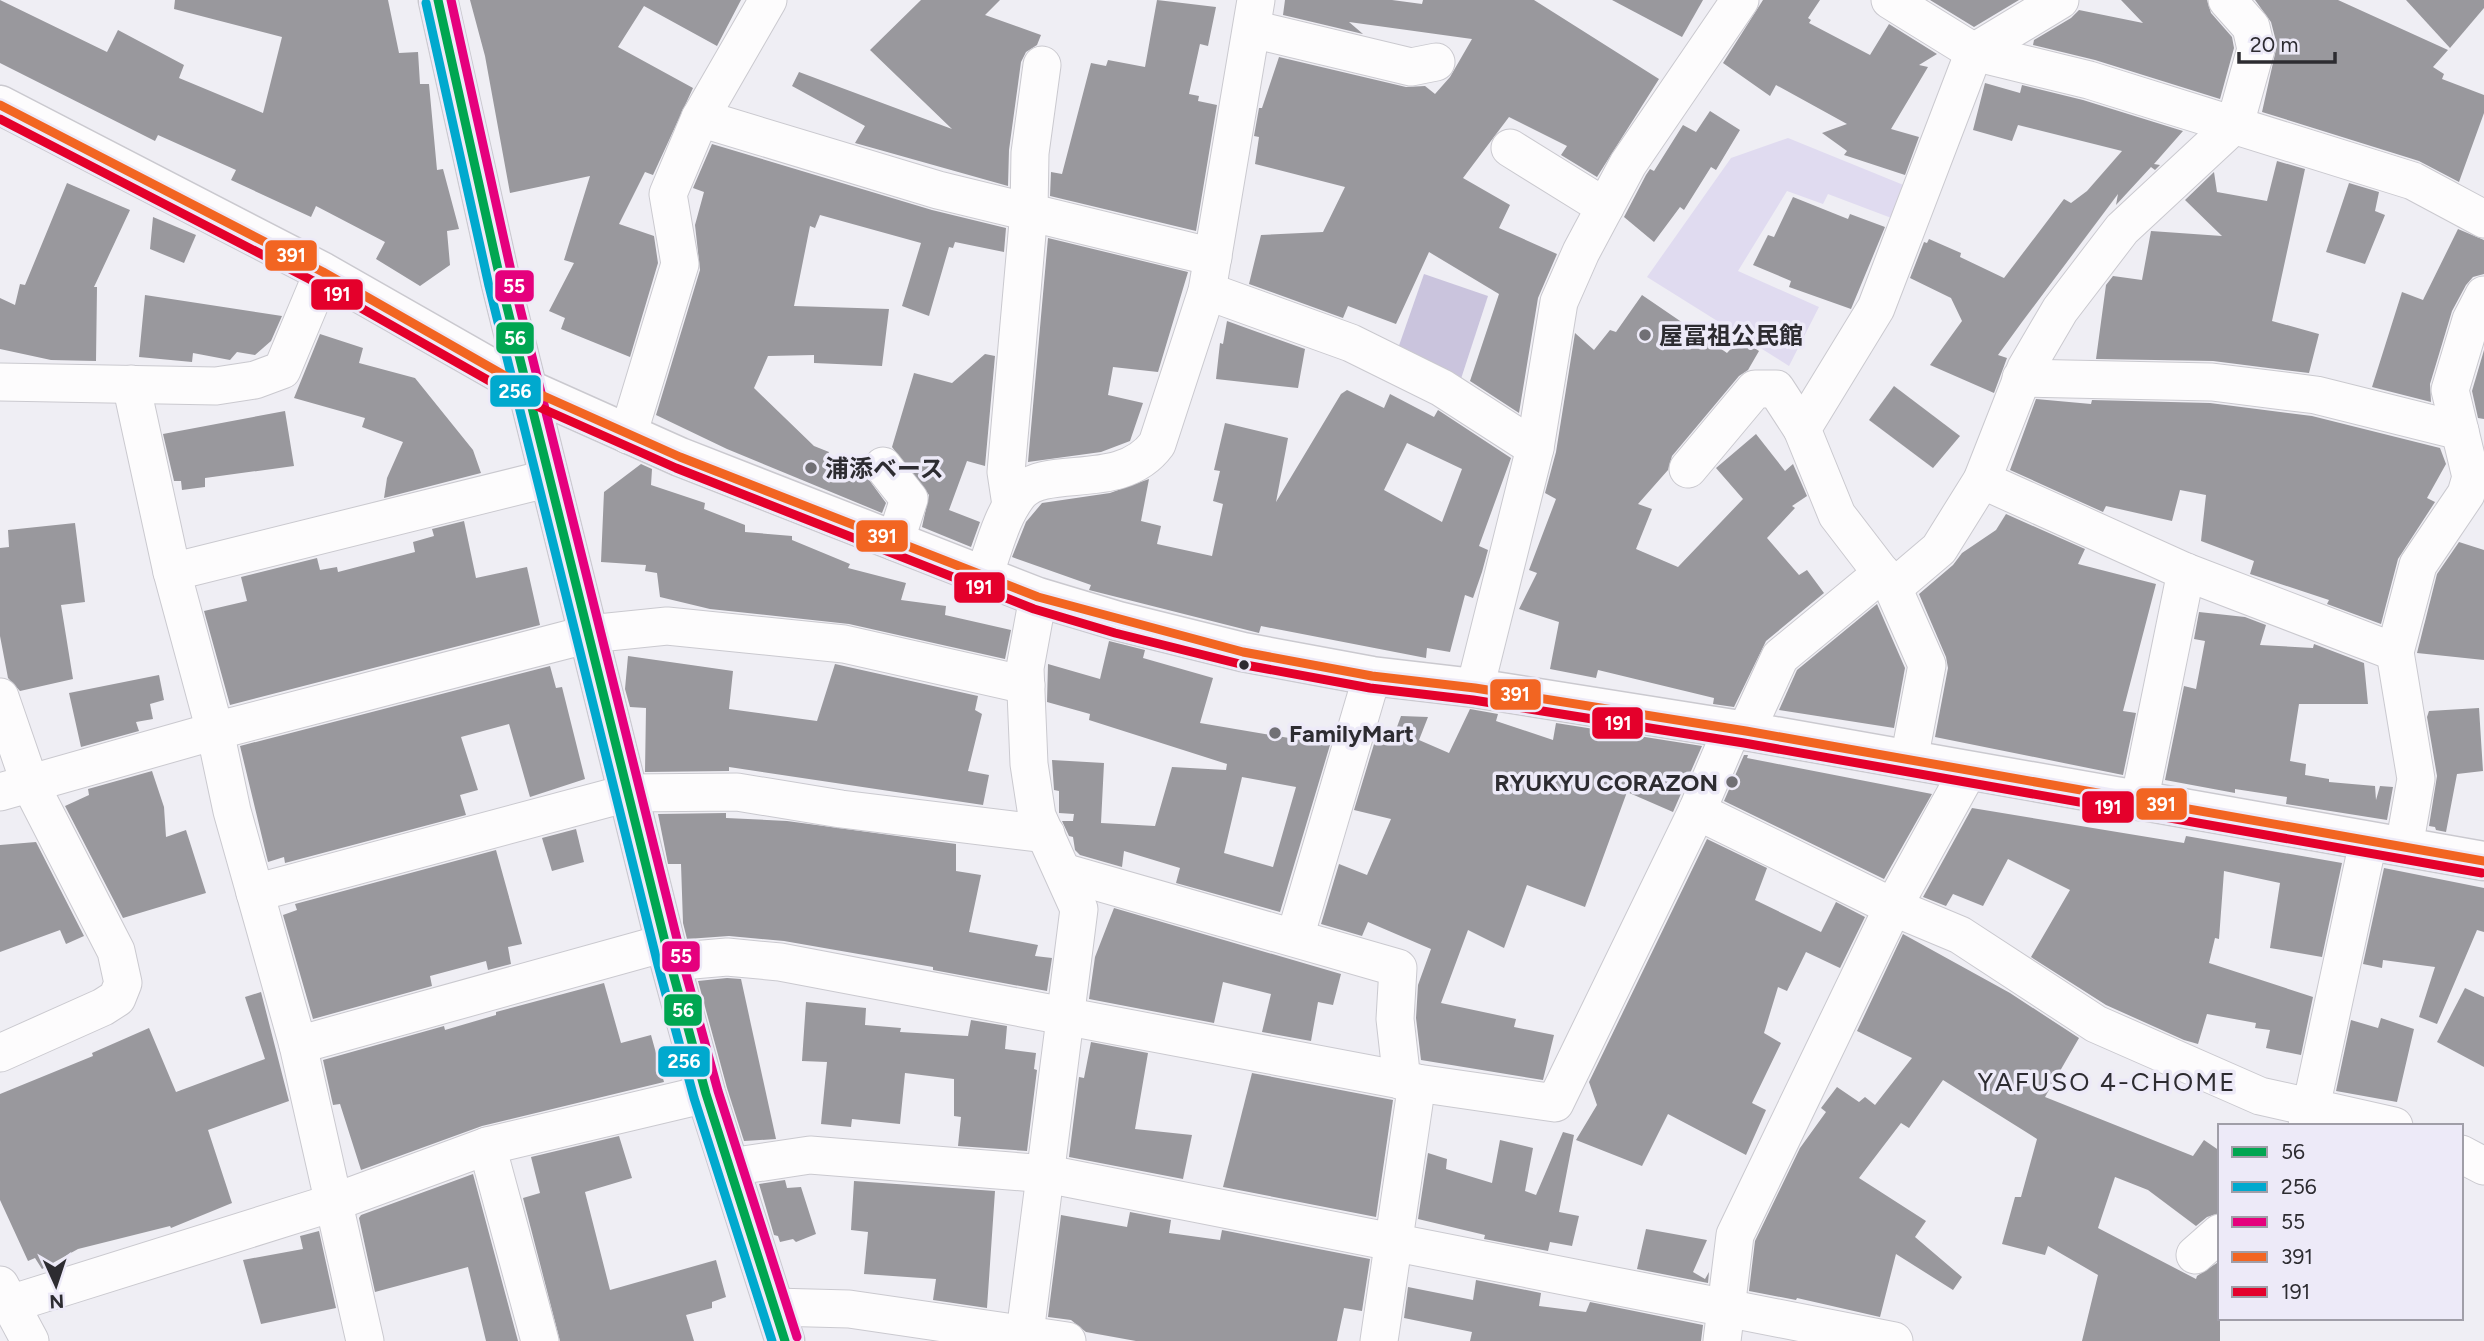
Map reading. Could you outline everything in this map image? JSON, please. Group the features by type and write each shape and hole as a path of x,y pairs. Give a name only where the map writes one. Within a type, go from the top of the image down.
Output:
{"main road":[{"path":"438,0 528,389 668,952 706,1094 780,1324"},
{"path":"0,105 323,272 528,389 628,435 983,578 1038,597 1118,621 1231,649 1372,676 1475,688 1739,730 2484,861"}],"street":[{"path":"1890,0 1974,52 2090,80 2413,181 2484,219"},
{"path":"1802,429 1876,308 1974,52 2060,0"},
{"path":"298,1045 668,952 780,962 1409,1082 1555,1103 1697,811 1780,657 1887,581 1939,549 1982,480 2021,378 2060,310 2122,229 2235,124 2256,49 2251,27 2227,0"},
{"path":"628,435 680,264 667,194 700,118 761,2"},
{"path":"1475,688 1535,448 1559,302 1628,164 1735,3"},
{"path":"983,578 1011,505 1021,491 1036,484 1129,468 1145,459 1157,444 1210,274 1252,8 1411,67 1436,62"},
{"path":"1011,505 1006,472 1029,211 1030,153 1042,65"},
{"path":"700,118 938,191 1029,211 1210,274 1442,388 1535,448"},
{"path":"1510,148 1605,207"},
{"path":"0,382 216,386 255,380 282,370 323,272"},
{"path":"2310,1117 2386,844 2416,779 2395,652 2418,565 2475,498 2450,390 2471,320 2484,295"},
{"path":"2021,378 2212,382 2316,395 2460,431"},
{"path":"131,384 172,572 255,893 298,1045 365,1341"},
{"path":"1688,469 1755,389 1776,389 1802,429 1837,515 1887,581 1927,665 1909,761"},
{"path":"883,466 909,499 895,542"},
{"path":"172,572 550,478"},
{"path":"1982,480 2186,572 2395,652"},
{"path":"2139,802 2186,572"},
{"path":"1025,1337 1079,909 1037,816 1029,764 1025,668 1038,597"},
{"path":"15,788 215,731 589,634 667,626 844,643 1026,685"},
{"path":"1295,937 1372,676"},
{"path":"0,697 15,788 116,951 123,984 117,998 103,1007 0,1053"},
{"path":"1724,1324 1735,1235 1893,907 1968,771"},
{"path":"255,893 628,793 737,792 841,810 1046,834"},
{"path":"1697,811 1893,907 1960,935 2096,1024 2310,1117 2375,1124"},
{"path":"1063,873 1398,968 1395,1019 1409,1082 1395,1244 1379,1341"},
{"path":"30,1341 3,1296 332,1203 487,1146 706,1094"},
{"path":"487,1146 540,1341"},
{"path":"730,1167 810,1155 1047,1174 1395,1244 1724,1324 1894,1341"},
{"path":"2463,1155 2484,1166"},
{"path":"780,1324 849,1309 1025,1337 1067,1341"}],"shaded area":[{"path":"1788,138 1906,186 1894,219 1828,194 1823,204 1787,191 1738,271 1819,307 1789,366 1647,277 1731,158"},
{"path":"1424,274 1488,296 1458,388 1395,357"}],"building":[{"path":"0,0 107,52 118,30 184,65 179,78 263,113 282,37 174,9 175,0 388,0 399,53 418,52 420,84 429,84 437,170 443,169 459,229 447,231 450,265 420,286 376,259 385,242 316,206 311,217 231,180 236,170 158,135 155,141 0,63"},
{"path":"470,0 741,0 717,46 644,6 618,47 693,88 653,175 645,172 619,224 654,236 658,263 630,357 561,329 565,318 549,311 574,263 564,260 590,176 510,193 485,56"},
{"path":"921,0 1000,0 985,15 1041,35 1037,45 1026,52 1021,62 1009,150 1008,186 855,143 865,126 792,86 799,72 952,129 870,50"},
{"path":"1157,0 1216,7 1208,46 1200,44 1189,94 1199,96 1198,101 1217,105 1196,231 1050,196 1051,172 1062,174 1091,63 1106,66 1108,60 1145,67"},
{"path":"1285,0 1392,0 1422,4 1423,0 1534,0 1659,79 1597,177 1561,155 1567,146 1509,117 1463,178 1510,205 1499,228 1557,254 1538,298 1519,413 1470,381 1499,294 1429,252 1396,324 1348,306 1343,318 1249,284 1261,235 1323,232 1345,187 1255,164 1259,137 1254,136 1259,108 1262,108 1279,57 1406,87 1425,86 1435,94 1450,77 1472,39 1349,22 1363,34 1283,15"},
{"path":"1612,0 1703,0 1682,37"},
{"path":"1763,0 1820,0 1808,18 1811,20 1809,23 1870,55 1889,24 1937,54 1919,65 1928,67 1891,129 1919,137 1905,175 1844,155 1847,151 1822,133 1847,124 1776,85 1770,96 1723,63"},
{"path":"1930,0 2019,0 1974,27"},
{"path":"2121,0 2207,0 2211,13 2232,37 2234,48 2220,99 2095,60 2033,45 2034,40 2071,18 2079,10 2143,23"},
{"path":"2255,0 2338,0 2448,50 2433,67 2444,74 2442,79 2484,95 2484,113 2459,182 2419,161 2262,112 2277,45 2271,22"},
{"path":"2406,0 2484,0 2484,8 2450,48"},
{"path":"1985,83 2020,93 2022,85 2083,100 2183,131 2154,164 2160,165 2155,170 2151,167 2116,205 2118,194 1998,355 2007,358 1994,393 1930,365 1962,321 1951,298 1910,278 1924,242 1927,243 1929,239 1961,253 1960,257 2004,278 2064,199 2071,203 2087,191 2122,151 2018,125 2012,141 1973,130"},
{"path":"1710,111 1740,130 1716,170 1711,167 1684,210 1680,207 1654,242 1624,217 1646,175 1650,169 1654,171 1683,125 1696,132"},
{"path":"712,144 932,210 1006,228 1004,252 955,242 953,248 949,247 929,316 902,306 921,243 820,215 815,228 810,226 794,306 889,309 882,366 814,363 814,355 768,356 754,388 814,446 829,452 827,456 864,473 886,503 882,513 727,449 656,415 700,270 695,225 704,192 693,188"},
{"path":"2277,161 2305,169 2272,321 2319,334 2309,373 2213,361 2096,359 2106,285 2113,276 2142,280 2151,231 2222,236 2185,200 2214,172 2217,192 2267,201"},
{"path":"67,183 130,210 94,287 97,287 96,361 51,360 0,349 0,298 15,305 20,284 25,285"},
{"path":"2349,183 2379,192 2375,211 2385,215 2365,264 2326,252"},
{"path":"1793,197 1848,219 1850,214 1885,227 1851,309 1789,287 1791,281 1753,265 1768,235 1774,237"},
{"path":"153,217 196,235 184,263 150,249"},
{"path":"2458,229 2484,240 2484,274 2473,277 2466,285 2452,311 2430,384 2431,402 2372,387 2402,292 2423,300"},
{"path":"1048,238 1188,272 1158,372 1113,367 1108,395 1143,403 1130,441 1101,452 1028,462"},
{"path":"145,295 282,316 271,341 255,355 237,352 230,360 193,353 192,362 139,357"},
{"path":"1642,295 1727,353 1740,339 1759,351 1748,370 1739,376 1672,456 1668,470 1638,504 1652,509 1636,549 1678,567 1743,499 1716,468 1756,434 1785,471 1793,464 1807,496 1792,506 1795,508 1767,538 1799,575 1807,570 1824,593 1766,641 1734,707 1713,704 1714,698 1598,670 1596,678 1550,669 1559,622 1519,609 1537,573 1529,570 1556,499 1545,493 1556,452 1575,333 1594,350 1610,330 1616,332"},
{"path":"1227,321 1305,349 1298,388 1216,379 1220,343 1223,344"},
{"path":"320,334 363,348 359,363 415,378 473,450 481,473 384,498 387,478 403,442 362,427 365,418 294,398"},
{"path":"2484,350 2484,419 2478,418 2472,391"},
{"path":"985,354 995,356 985,466 967,461 949,510 980,522 971,547 922,527 929,495 892,447 914,373 952,383"},
{"path":"1894,386 1960,436 1933,468 1869,420"},
{"path":"1347,390 1384,408 1390,394 1434,417 1438,410 1511,458 1479,546 1488,550 1482,572 1473,598 1465,595 1450,652 1427,648 1426,658 1261,626 1259,633 1089,590 1091,585 1012,557 1026,522 1042,503 1110,493 1149,479 1141,521 1161,526 1157,544 1212,556 1223,504 1213,501 1220,471 1214,470 1225,423 1288,438 1276,502 1341,394","holes":["1407,443 1462,469 1442,522 1384,490"]},
{"path":"2036,399 2091,404 2092,400 2210,403 2312,416 2440,448 2446,464 2427,498 2435,502 2398,559 2381,624 2327,604 2329,600 2250,574 2254,561 2201,541 2206,495 2180,490 2172,521 2106,506 2103,512 2010,470"},
{"path":"285,411 294,466 205,478 205,487 182,490 181,481 174,481 163,434"},
{"path":"641,464 652,469 651,485 705,503 704,509 745,525 745,532 792,536 792,540 850,564 848,568 906,583 901,600 946,606 945,615 1011,630 1005,659 849,624 710,609 660,597 657,573 645,571 646,565 601,562 604,492"},
{"path":"2006,514 2085,549 2078,564 2156,584 2123,711 2136,713 2123,775 1935,737 1948,668 1946,657 1919,594 1953,565 1962,553 1996,530"},
{"path":"464,521 476,578 527,567 540,625 230,705 204,611 247,601 241,577 317,558 320,570 337,567 338,572 415,552 413,542 434,536 432,529"},
{"path":"75,523 85,602 61,605 73,679 20,691 8,678 0,636 0,548 9,547 8,530"},
{"path":"2459,542 2484,550 2484,660 2417,653 2437,574"},
{"path":"1877,604 1905,668 1894,728 1779,710 1797,670"},
{"path":"2199,612 2245,617 2266,625 2260,645 2313,648 2314,644 2364,663 2368,704 2299,704 2290,761 2306,764 2305,775 2329,779 2329,782 2375,786 2376,800 2380,786 2393,787 2387,820 2286,804 2287,797 2235,789 2235,793 2165,780 2184,686 2196,689 2205,641 2194,639"},
{"path":"1109,641 1145,650 1143,658 1213,678 1200,723 1330,745 1280,912 1176,883 1180,868 1124,851 1122,867 1080,855 1075,850 1073,837 1069,836 1062,821 1073,821 1074,814 1059,813 1059,791 1054,790 1052,760 1104,763 1101,823 1155,826 1172,767 1226,770 1227,764 1089,720 1090,714 1047,702 1048,664 1100,679","holes":["1242,777 1296,787 1273,867 1224,853"]},
{"path":"628,656 733,671 729,709 817,721 835,664 978,696 975,710 982,714 968,771 989,775 983,805 729,767 729,771 645,772 646,708 630,707 625,689"},
{"path":"550,666 556,688 562,687 585,779 530,797 509,724 461,737 478,790 460,795 466,815 285,863 284,857 268,862 240,746"},
{"path":"159,675 164,700 150,704 153,719 136,722 139,731 81,747 69,693"},
{"path":"2479,708 2483,771 2457,774 2446,832 2436,830 2435,827 2429,826 2437,776 2427,717 2429,711"},
{"path":"1470,709 1498,714 1496,721 1553,740 1556,723 1702,746 1673,812 1627,792 1585,907 1527,885 1504,948 1468,930 1441,1003 1516,1019 1514,1027 1554,1035 1543,1080 1421,1060 1416,1018 1418,985 1431,949 1368,922 1362,936 1321,924 1339,864 1367,875 1391,819 1354,810 1378,731 1394,735 1401,716 1428,717 1419,740 1449,753"},
{"path":"1744,755 1748,755 1747,758 1932,794 1884,879 1724,801"},
{"path":"152,771 164,807 166,837 186,830 206,893 123,918 65,806 89,795 88,789"},
{"path":"1972,808 2184,843 2186,836 2342,863 2322,957 2270,948 2280,883 2224,871 2219,939 2215,938 2209,963 2313,997 2301,1055 2266,1048 2270,1030 2255,1028 2256,1023 2207,1014 2198,1044 2184,1040 2106,1005 2031,957 2070,890 2008,859 1983,906 1953,894 1946,906 1923,897"},
{"path":"726,813 726,818 787,821 956,844 956,871 981,875 969,932 1038,945 1035,956 1052,958 1047,991 933,970 933,967 784,941 729,936 687,939 683,923 681,864 668,864 658,814"},
{"path":"576,829 584,862 552,871 542,838"},
{"path":"1707,839 1767,868 1755,900 1821,932 1836,902 1865,917 1840,968 1806,952 1787,991 1778,987 1764,1033 1781,1043 1752,1103 1766,1110 1746,1155 1668,1114 1642,1166 1576,1140 1597,1105 1589,1082"},
{"path":"36,842 84,936 66,944 60,930 0,952 0,845"},
{"path":"496,850 522,944 508,947 511,964 488,970 486,961 430,976 432,986 313,1019 283,915 297,910 295,904"},
{"path":"2384,868 2484,888 2484,932 2477,930 2437,1024 2419,1017 2435,967 2383,960 2382,968 2363,964"},
{"path":"1114,908 1341,974 1333,1005 1318,1002 1311,1041 1262,1032 1271,994 1223,982 1214,1023 1089,999 1095,957"},
{"path":"1903,934 2010,993 2079,1038 2045,1097 2193,1156 2204,1140 2218,1150 2218,1214 2207,1217 2196,1226 2148,1190 2115,1177 2098,1228 2196,1279 2218,1262 2220,1341 2082,1341 2098,1275 2048,1246 2045,1255 2002,1244 2015,1197 2021,1197 2037,1139 1943,1080 1909,1128 1901,1123 1859,1178 1926,1221 1915,1237 1962,1277 1953,1290 1896,1254 1880,1317 1797,1298 1796,1300 1749,1291 1755,1241 1800,1148 1826,1112 1821,1108 1837,1087 1859,1102 1865,1097 1875,1105 1912,1058 1857,1031"},
{"path":"741,979 776,1139 744,1141 727,1088 698,981"},
{"path":"604,983 621,1043 651,1035 664,1082 482,1126 361,1170 340,1104 333,1105 323,1060 444,1026 445,1030 496,1015 496,1012"},
{"path":"2465,988 2484,997 2484,1067 2437,1042"},
{"path":"261,992 289,1101 208,1130 232,1203 171,1228 170,1226 78,1249 42,1269 35,1258 28,1261 0,1200 0,1094 93,1056 92,1053 149,1028 176,1092 265,1059 245,997"},
{"path":"806,1002 866,1008 865,1025 901,1028 900,1032 968,1036 971,1020 1007,1026 1005,1049 1036,1053 1034,1069 1037,1070 1027,1151 958,1146 961,1117 954,1116 954,1079 905,1073 900,1124 852,1119 851,1127 821,1124 827,1062 802,1061"},
{"path":"2381,1018 2414,1029 2397,1102 2336,1091 2351,1020 2378,1028"},
{"path":"1091,1042 1148,1053 1135,1129 1192,1135 1183,1179 1069,1157 1079,1077 1084,1078"},
{"path":"1252,1073 1393,1100 1376,1217 1223,1187"},
{"path":"1563,1132 1574,1135 1559,1212 1579,1216 1572,1246 1550,1242 1548,1251 1484,1239 1485,1235 1418,1219 1428,1153 1447,1159 1446,1169 1492,1183 1500,1140 1533,1148 1525,1191 1536,1195"},
{"path":"619,1136 632,1178 585,1192 610,1290 716,1260 726,1297 712,1302 712,1308 686,1315 694,1341 560,1341 523,1198 540,1193 531,1157"},
{"path":"473,1174 518,1341 486,1341 468,1267 375,1292 359,1218 361,1215"},
{"path":"785,1180 787,1188 801,1187 816,1234 796,1242 793,1239 780,1242 778,1236 774,1235 759,1184"},
{"path":"854,1181 995,1191 987,1308 933,1300 936,1279 864,1274 868,1232 851,1230"},
{"path":"1130,1212 1171,1220 1169,1233 1220,1240 1222,1230 1370,1259 1362,1311 1344,1308 1337,1341 1136,1341 1086,1332 1071,1320 1048,1317 1061,1215 1127,1227"},
{"path":"1646,1229 1707,1240 1693,1272 1705,1279 1709,1272 1708,1283 1637,1269"},
{"path":"319,1231 336,1308 261,1324 243,1260 303,1249 300,1236"},
{"path":"1476,1280 1541,1293 1539,1306 1586,1312 1590,1302 1703,1325 1701,1341 1470,1341 1472,1332 1404,1318 1408,1287 1473,1300"}],"transit line":[{"name":"56","path":"438,0 501,283 670,962 706,1094 785,1341"},
{"name":"55","path":"451,0 513,280 682,959 718,1091 797,1337"},
{"name":"256","path":"426,3 489,286 658,965 694,1098 772,1341"},
{"name":"391","path":"0,105 323,272 528,389 680,457 1038,597 1243,652 1372,676 1475,688 1746,731 2484,861"},
{"name":"191","path":"0,119 317,283 523,400 676,468 1034,609 1115,633 1240,664 1370,688 1473,700 1744,743 2482,873"}],"place":[{"name":"屋冨祖公民館","path":"1645,335"},
{"name":"浦添ベース","path":"811,468"},
{"name":"FamilyMart","path":"1275,733"},
{"name":"RYUKYU CORAZON","path":"1732,782"}],"district":[{"name":"YAFUSO 4-CHOME","path":"2107,1082"}]}
